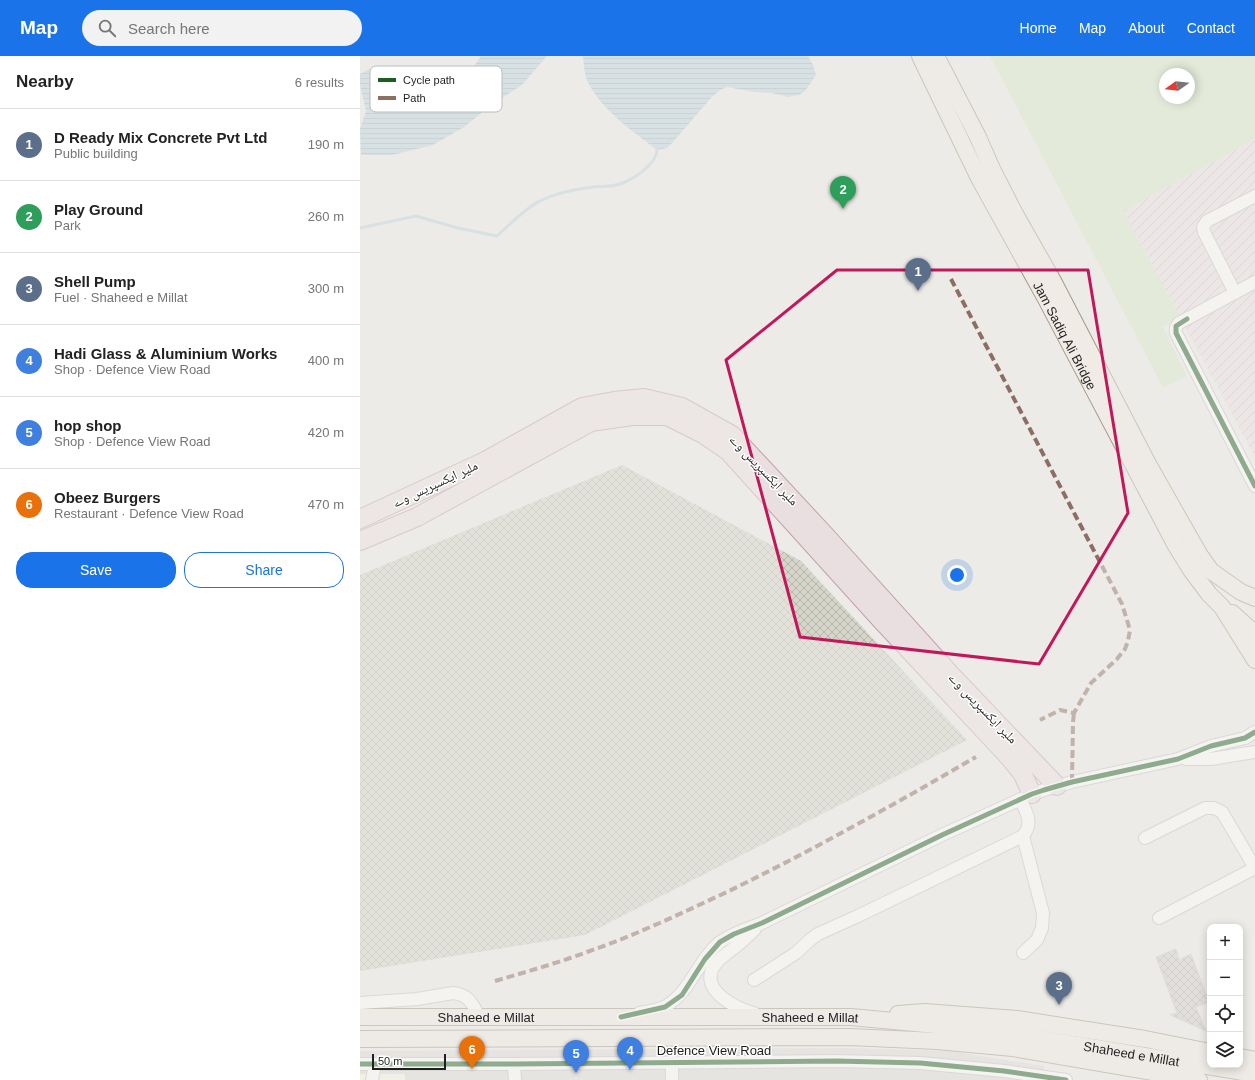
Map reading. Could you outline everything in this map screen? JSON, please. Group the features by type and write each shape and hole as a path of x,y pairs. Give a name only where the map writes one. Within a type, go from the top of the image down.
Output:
{"highway":[{"name":"ملیر ایکسپریس وے","path":"360,520 485,461 582,407 644,398 682,407 732,435 824,534 952,676 1057,786"},
{"name":"ملیر ایکسپریس وے","path":"360,541 417,517 591,422 632,416 667,416 703,434 728,451 881,620 1022,772 1026,796"}],"main road":[{"name":"Jam Sadiq Ali Bridge","path":"920,56 979,178 1046,299 1167,530 1191,570 1209,594 1222,607"},
{"name":"Jam Sadiq Ali Bridge","path":"936,56 975,131 1015,214 1053,281 1148,464 1199,554 1211,571 1248,595 1255,611"},
{"path":"1222,607 1233,614 1251,630 1255,637"},
{"path":"1222,607 1255,660"},
{"path":"851,1017 925,1012 1017,1019 1145,1039 1207,1051"},
{"name":"Shaheed e Millat","path":"360,1017 851,1017 1013,1034 1255,1074"},
{"name":"Shaheed e Millat","path":"360,1039 850,1037 937,1041 1013,1048 1199,1080"},
{"path":"1243,1058 1255,1060"}],"street":[{"path":"1235,293 1204,232 1204,227 1206,221 1255,196"},
{"path":"1255,282 1176,326 1176,334 1255,486"},
{"path":"621,1018 665,1007 682,994 704,959 720,942 734,934 762,923 942,835 1026,796 1057,786 1178,759 1211,746 1245,738 1255,732"},
{"path":"1178,759 1211,759 1255,752"},
{"path":"754,980 796,953 810,939 818,934 1023,836 1027,831 1029,824 1026,796"},
{"path":"1145,838 1205,808 1214,808 1222,812 1255,868 1159,918"},
{"path":"1023,836 1043,913 1042,928 1037,940 1023,954"},
{"path":"762,923 724,955 714,967 710,975 712,985 718,994 728,1002 742,1010 764,1017"},
{"path":"360,1003 417,999 453,993 467,997 480,1018"},
{"name":"Defence View Road","path":"360,1064 514,1064 836,1060 920,1063 1003,1075 1066,1080"},
{"path":"672,1062 672,1080"},
{"path":"372,1080 375,1064"},
{"path":"514,1064 515,1080"}],"highlighted area":[{"path":"837,270 1088,270 1128,513 1039,664 800,637 726,360"}],"shaded area":[{"path":"1255,139 1255,457 1123,211"},
{"path":"622,465 801,561 967,740 585,935 360,971 360,575"},
{"path":"844,1048 949,1051 1044,1066 1041,1080 360,1080 360,1051"},
{"path":"360,1074 405,1074 405,1080 360,1080"}],"green space":[{"path":"990,56 1255,56 1255,139 1123,211 1180,317 1163,327 1187,376 1163,388"}],"water":[{"path":"481,56 547,56 522,85 502,98 502,66 474,66"},
{"path":"583,56 808,56 816,75 805,91 799,95 788,97 772,93 754,92 727,87 720,90 711,98 667,148 657,150 629,129 603,104 588,83"},
{"path":"369,69 370,112 483,112 464,127 433,145 392,155 361,155 360,129 366,111 360,85 360,74"}],"building":[{"path":"1176,949 1179,960 1191,954 1207,997 1207,1003 1196,1007 1206,1031 1170,1015 1177,1013 1156,957"}],"waterway":[{"path":"360,228 416,216 458,228 497,236 530,207 546,198 580,189 617,185 626,182 650,164 657,153 657,147"}],"marked path":[{"path":"951,279 1122,604 1130,630 1125,649 1117,659 1091,683 1074,713 1060,710 1040,720"},
{"path":"1072,782 1074,713"},
{"path":"495,981 553,964 605,945 641,931 729,891 823,843 976,757"}],"cycle path":[{"path":"1187,319 1176,326 1176,333 1255,486"},
{"path":"621,1017 665,1007 682,995 705,959 720,942 734,934 762,923 942,835 1032,794 1072,782 1178,759 1211,746 1245,738 1255,732"},
{"path":"360,1064 836,1061 920,1063 1004,1071 1066,1080"}],"place":[{"name":"Play Ground","path":"843,209"},
{"name":"D Ready Mix Concrete Pvt Ltd","path":"918,291"},
{"name":"Shell Pump","path":"1059,1005"},
{"name":"Obeez Burgers","path":"472,1069"},
{"name":"Hadi Glass & Aluminium Works","path":"630,1070"},
{"name":"hop shop","path":"576,1073"}]}
